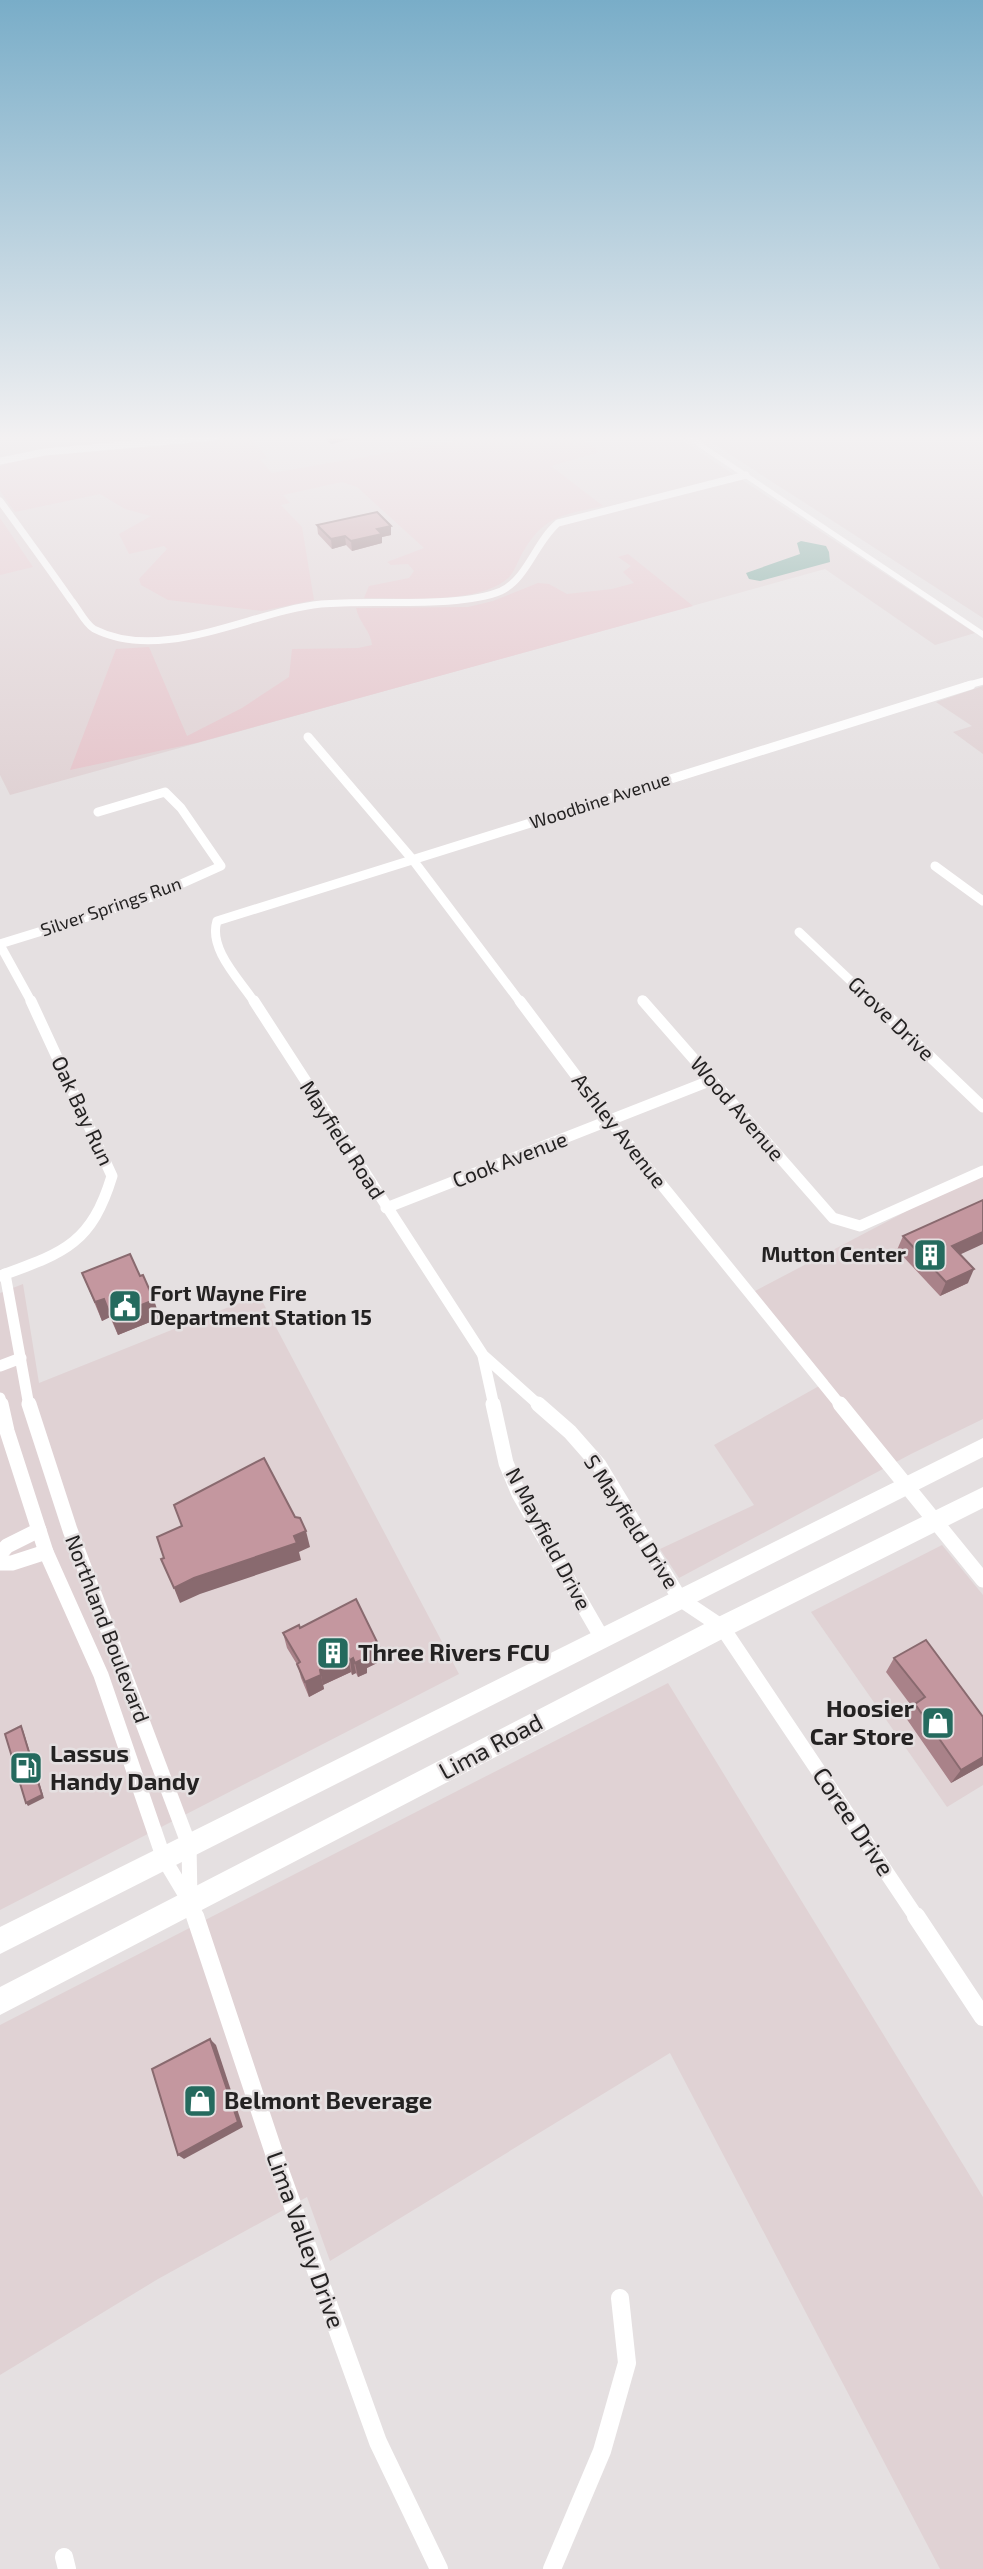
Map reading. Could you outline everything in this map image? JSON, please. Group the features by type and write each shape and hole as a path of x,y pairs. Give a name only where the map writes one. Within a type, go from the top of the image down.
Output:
{"highway":[{"path":"0,1941 983,1447"},
{"name":"Lima Road","path":"0,2001 722,1627 983,1497"}],"main road":[{"path":"867,557 983,635"}],"street":[{"path":"40,557 92,628 129,639 174,639 320,604 484,596 500,592 514,582 530,557"},
{"name":"Woodbine Avenue","path":"217,921 983,681"},
{"name":"Ashley Avenue","path":"308,737 413,860 610,1121 983,1580"},
{"name":"Silver Springs Run","path":"0,945 152,897 221,866 181,808 165,792 98,812"},
{"path":"935,866 983,901"},
{"name":"Mayfield Road","path":"217,921 213,934 217,945 483,1355"},
{"name":"Grove Drive","path":"799,932 983,1107"},
{"name":"Oak Bay Run","path":"0,945 22,982 113,1176 105,1205 82,1238 63,1252 3,1275"},
{"name":"Wood Avenue","path":"642,1000 833,1218 860,1226 983,1171"},
{"name":"Cook Avenue","path":"386,1208 712,1080"},
{"name":"Northland Boulevard","path":"3,1275 31,1414 70,1530 189,1845 191,1904"},
{"name":"S Mayfield Drive","path":"483,1355 570,1432 599,1465 680,1599 722,1627"},
{"name":"N Mayfield Drive","path":"483,1355 506,1463 519,1494 602,1638"},
{"path":"0,1366 21,1358"},
{"name":"Northland Boulevard","path":"0,1398 7,1431 46,1552 100,1675 164,1858 191,1904"},
{"path":"0,1554 7,1546 39,1530"},
{"path":"0,1563 12,1563 46,1552"},
{"name":"Coree Drive","path":"722,1627 983,2017"},
{"name":"Lima Valley Drive","path":"191,1904 278,2165 378,2442 439,2569"},
{"path":"552,2569 602,2451 627,2363 620,2298"}],"shaded area":[{"path":"0,557 859,557 975,633 935,645 825,569 10,795 0,775"},
{"path":"0,557 26,557 33,567 0,575"},
{"path":"160,557 307,557 314,600 262,611 168,600 141,585 139,579"},
{"path":"401,557 521,557 507,579 477,593 438,598 364,598 369,586 409,578 414,571 408,564 391,565 387,562"},
{"path":"618,557 632,557 693,606 196,743 70,770 116,649 149,647 187,736 242,708 289,677 292,649 358,648 372,645 370,635 356,608 468,607 493,601 538,583 549,584 567,594 612,589 634,583 623,572 631,566"},
{"path":"792,557 829,557 830,562 760,581 749,579 746,573"},
{"path":"888,557 983,557 983,618"},
{"path":"983,686 983,754 953,732 972,726 936,702"},
{"path":"983,1171 983,1419 911,1454 679,1578 660,1549 754,1505 714,1445 828,1381 755,1291"},
{"path":"23,1284 39,1383 259,1295 459,1674 0,1910 0,1293"},
{"path":"942,1545 983,1595 983,1785 947,1807 811,1612"},
{"path":"668,1683 983,2197 983,2569 940,2569 670,2053 330,2261 307,2197 158,2279 0,2375 0,2025"}],"building":[{"path":"983,1200 983,1232 952,1246 974,1269 946,1282 903,1236"},
{"path":"130,1254 154,1300 111,1317 104,1299 95,1302 82,1273"},
{"path":"264,1458 295,1517 300,1518 306,1531 294,1536 297,1543 194,1578 174,1588 161,1559 164,1558 157,1537 182,1526 174,1505"},
{"name":"Three Rivers FCU","path":"356,1599 379,1646 363,1654 365,1658 355,1663 353,1658 350,1660 348,1657 320,1670 321,1675 305,1682 297,1664 300,1662 283,1633 299,1625 300,1628"},
{"path":"926,1640 983,1717 983,1757 961,1770 915,1704 925,1697 894,1658"},
{"name":"Lassus Handy Dandy","path":"21,1726 42,1795 26,1803 5,1734"},
{"name":"Belmont Beverage","path":"210,2039 238,2122 178,2155 152,2069"}],"place":[{"name":"Mutton Center","path":"930,1255"},
{"name":"Fort Wayne Fire Department Station 15","path":"125,1306"},
{"name":"Three Rivers FCU","path":"333,1653"},
{"name":"Hoosier Car Store","path":"938,1723"},
{"name":"Lassus Handy Dandy","path":"26,1768"},
{"name":"Belmont Beverage","path":"200,2101"}]}
